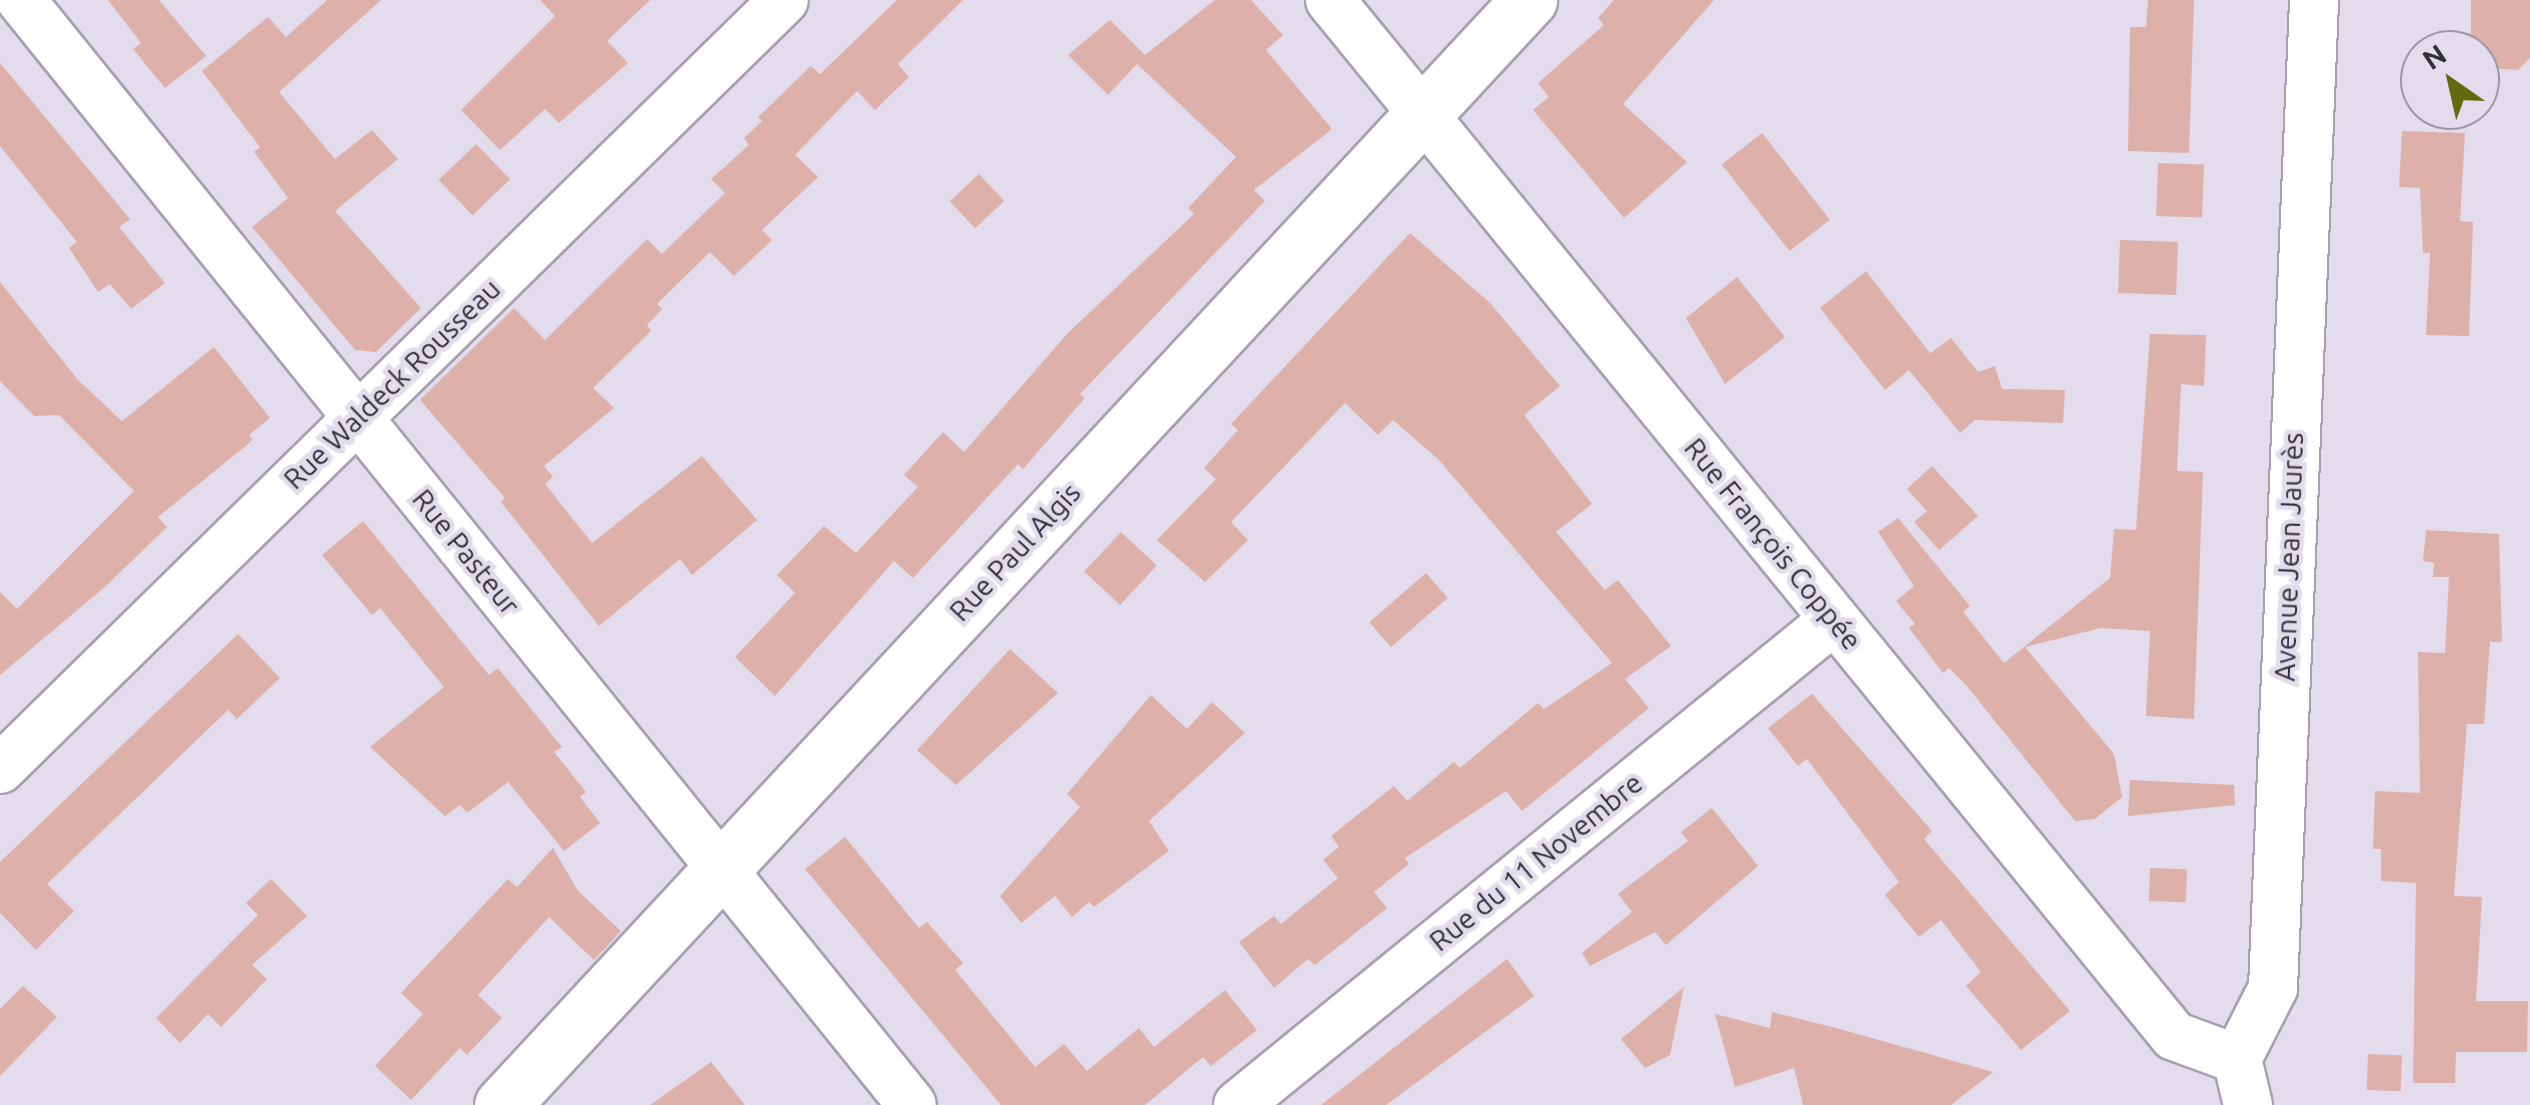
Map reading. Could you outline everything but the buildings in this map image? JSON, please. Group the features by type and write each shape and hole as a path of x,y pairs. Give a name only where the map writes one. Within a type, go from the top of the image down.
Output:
{"street":[{"name":"Rue Pasteur","path":"21,0 912,1105"},
{"name":"Rue Waldeck Rousseau","path":"0,769 784,0"},
{"name":"Rue François Coppée","path":"1330,0 2174,1036 2237,1059"},
{"name":"Rue Paul Algis","path":"502,1105 1529,0"},
{"name":"Avenue Jean Jaurès","path":"2237,1059 2273,988 2314,0"},
{"name":"Rue du 11 Novembre","path":"1238,1105 1834,620"},
{"path":"2237,1059 2248,1105"}]}
